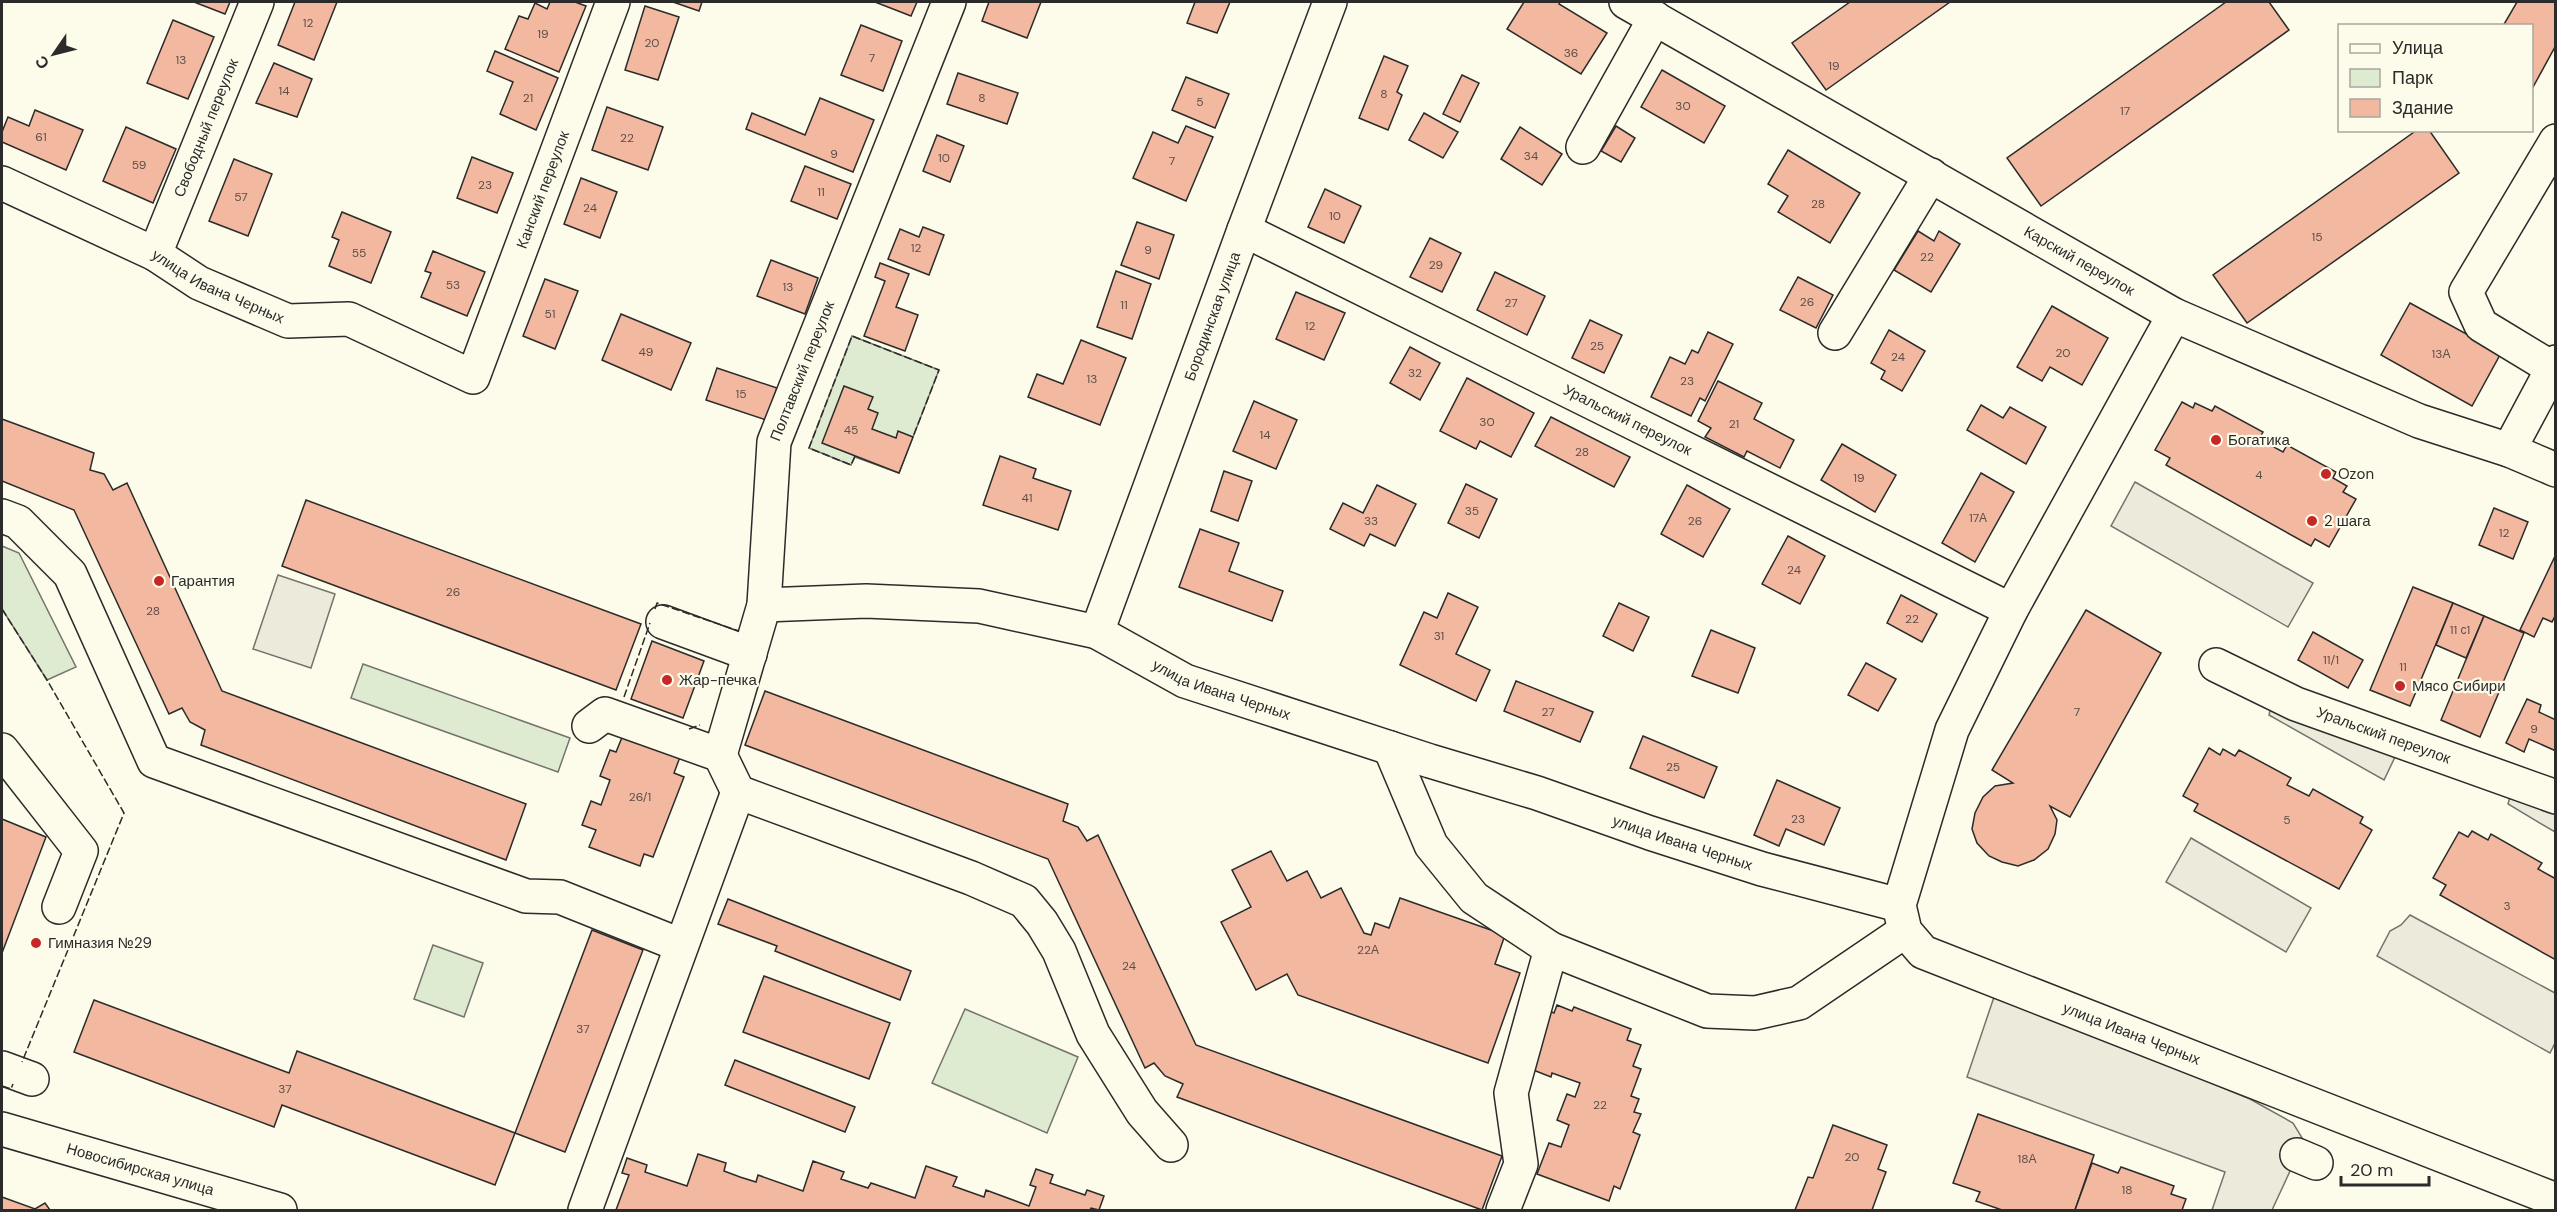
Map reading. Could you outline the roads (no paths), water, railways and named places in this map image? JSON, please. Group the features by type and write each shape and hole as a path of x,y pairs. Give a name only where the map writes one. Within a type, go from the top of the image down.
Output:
{"street":[{"name":"Свободный переулок","path":"155,254 257,2"},
{"name":"Канский переулок","path":"473,378 613,2"},
{"name":"Полтавский переулок","path":"720,755 764,605 774,442 949,2"},
{"name":"Бородинская улица","path":"1097,632 1330,2"},
{"name":"Карский переулок","path":"1626,2 2174,315 2419,421 2509,450 2556,470"},
{"path":"1583,147 1655,18"},
{"path":"2509,450 2554,365 2481,325 2466,292 2556,141"},
{"path":"1835,333 1931,175"},
{"name":"улица Ивана Черных","path":"2,183 155,254 198,283 288,321 349,319 473,378"},
{"name":"Уральский переулок","path":"1244,230 2011,610"},
{"path":"1390,748 1431,845 1474,898 1551,949 1707,1011 1755,1013 1799,1003 1902,918 1952,730 2011,610 2174,315"},
{"path":"2,516 18,522 70,574 154,761 526,896 560,897 680,945"},
{"name":"улица Ивана Черных","path":"764,605 866,601 979,606 1097,632 1185,681 1537,793 1902,918 1923,952 2216,1077 2556,1200"},
{"path":"663,622 750,654"},
{"name":"Уральский переулок","path":"2216,665 2296,704 2556,797"},
{"path":"590,726 605,714 720,755 738,792 971,878 1024,901 1042,923 1059,951 1093,1035 1142,1112 1170,1145"},
{"path":"2,750 81,851 59,907"},
{"path":"585,1210 680,945 738,792"},
{"path":"1503,1210 1521,1164 1511,1093 1551,949"},
{"path":"2,1068 32,1079"},
{"name":"Новосибирская улица","path":"2,1129 280,1210"}],"place":[{"name":"Богатика","path":"2216,440"},
{"name":"Ozon","path":"2326,474"},
{"name":"2 шага","path":"2312,521"},
{"name":"Гарантия","path":"159,581"},
{"name":"Жар-печка","path":"667,680"},
{"name":"Мясо Сибири","path":"2400,686"},
{"name":"Гимназия №29","path":"36,943"}]}
